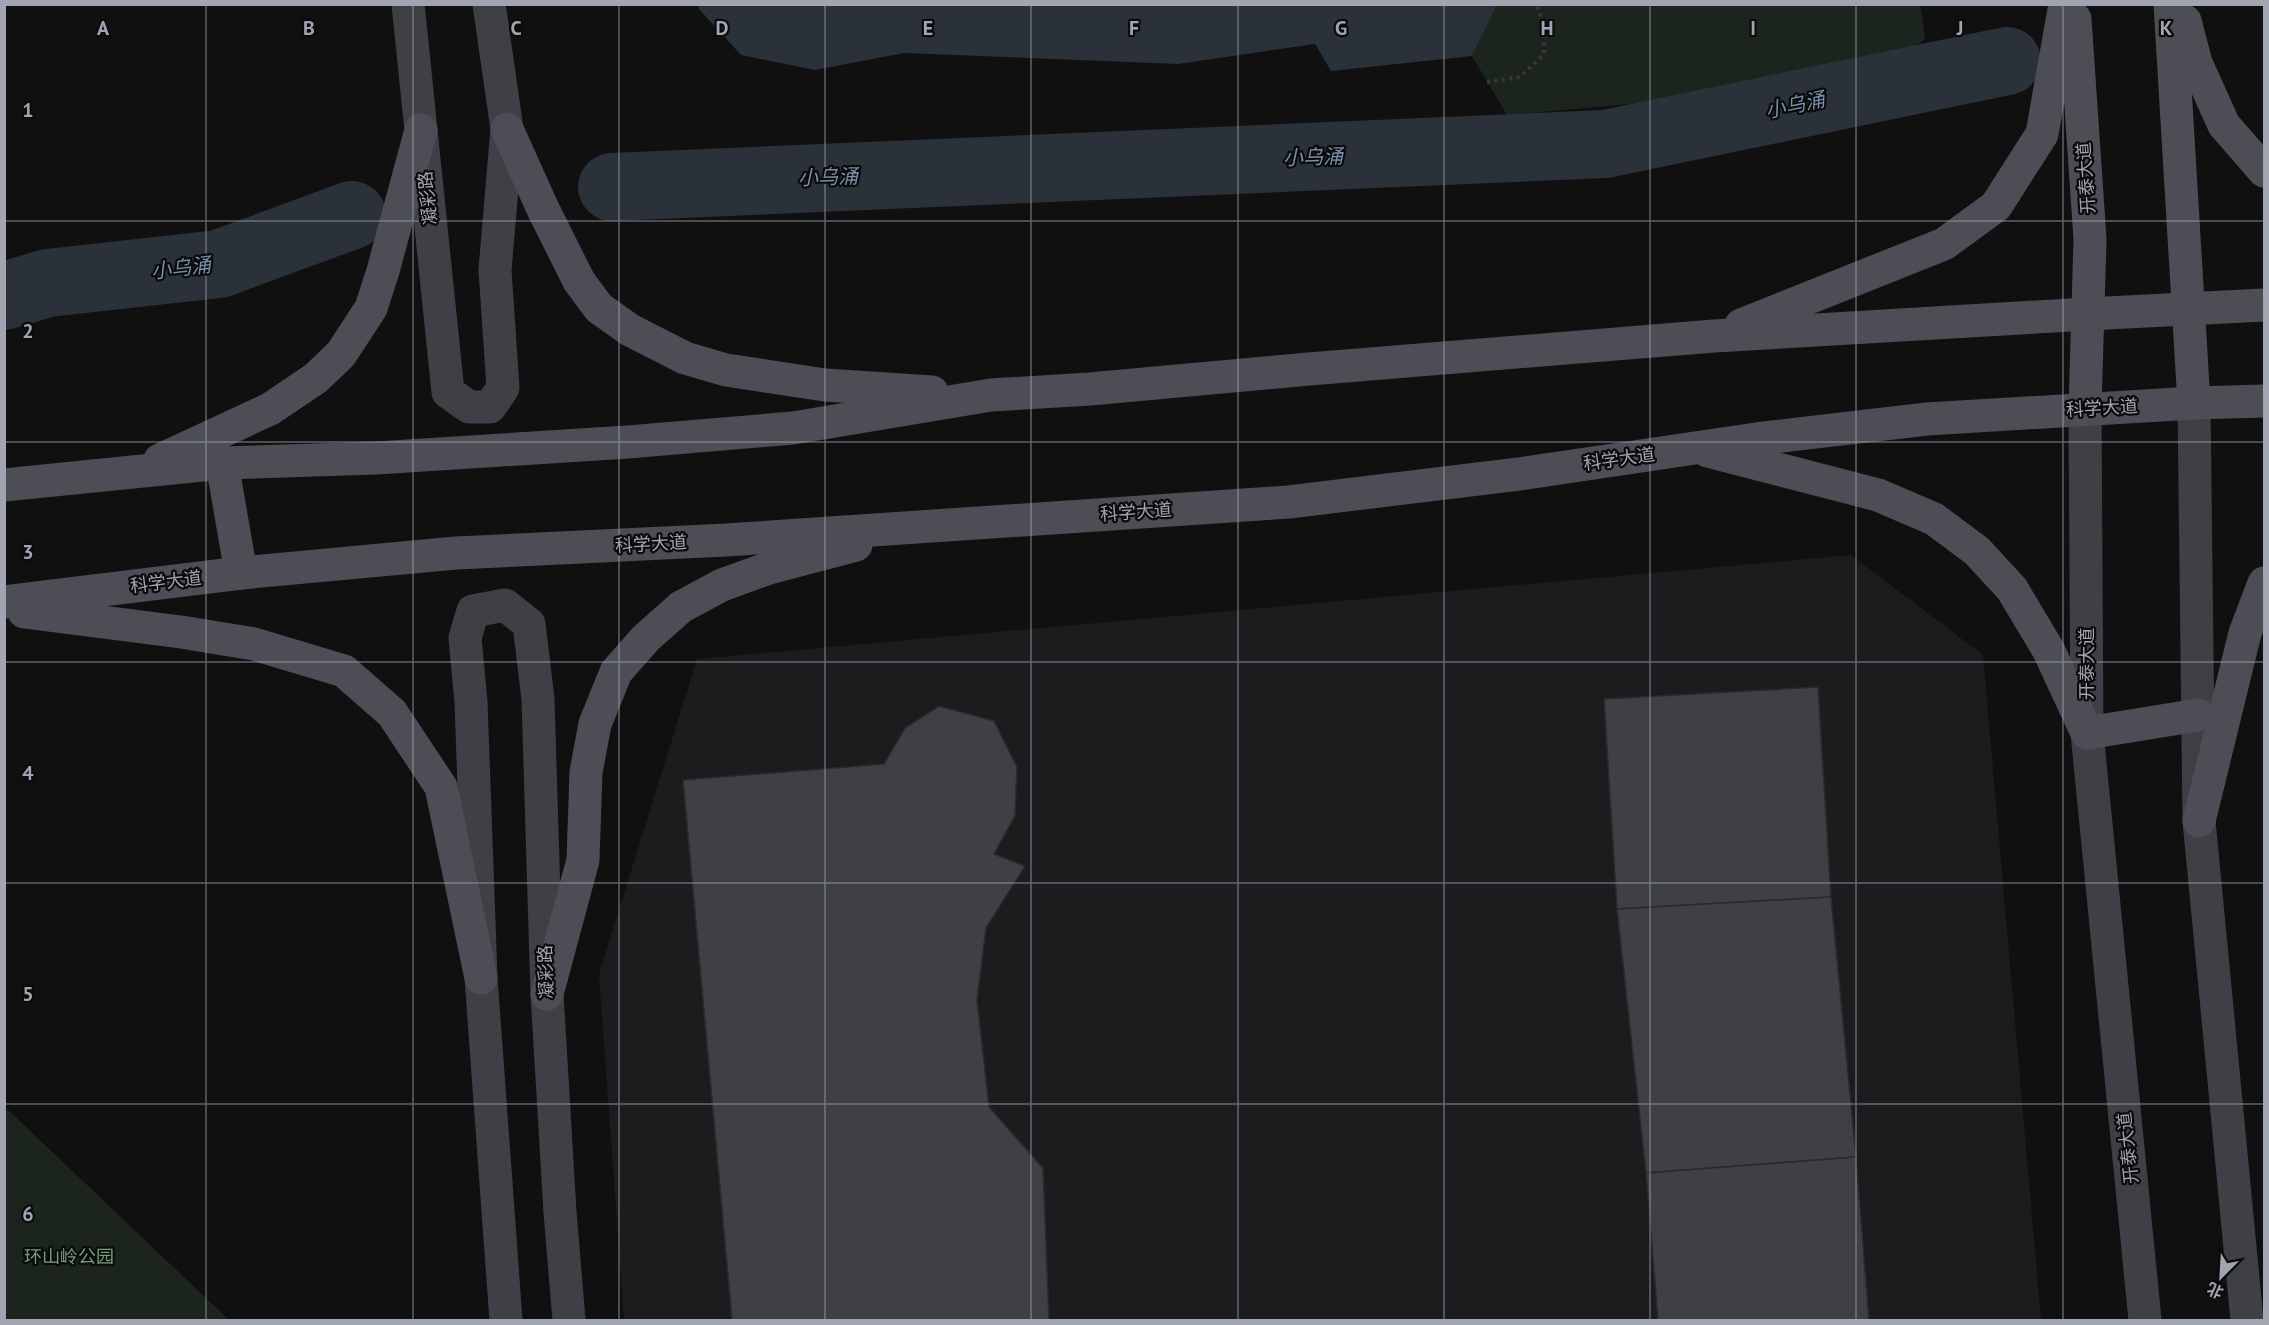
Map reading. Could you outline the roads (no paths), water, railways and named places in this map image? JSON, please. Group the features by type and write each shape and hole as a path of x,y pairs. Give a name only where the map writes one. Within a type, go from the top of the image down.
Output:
{"main road":[{"path":"1714,336 1944,244 1996,206 2042,134 2065,4"},
{"name":"开泰大道","path":"2074,4 2091,239 2085,409"},
{"path":"2170,4 2194,403"},
{"path":"2180,4 2196,63 2224,125 2265,171"},
{"path":"507,129 579,281 599,308 630,330 686,358 726,370 825,385 991,395"},
{"path":"136,471 270,409 316,378 341,354 371,308 421,130"},
{"path":"4,485 222,463 399,456 782,429 991,395 1090,389 1714,336 2265,305"},
{"name":"科学大道","path":"4,602 241,573 456,553 714,540 1289,502 1519,474 1778,436 1927,419 2265,401"},
{"path":"1695,448 1878,495 1934,519 1977,551 2012,589 2049,651 2087,733 2198,715"},
{"path":"222,463 241,573"},
{"path":"547,994 583,860 586,772 595,723 616,672 638,647 681,607 722,585 769,568 843,548 959,523"},
{"path":"2199,821 2245,633 2265,583"},
{"path":"4,609 254,644 344,671 392,713 441,787 481,978"}],"street":[{"name":"凝彩路","path":"408,4 444,334 448,392 469,407 490,407 503,388 495,270 507,129"},
{"path":"489,4 507,129"},
{"path":"2194,403 2199,821 2247,1320"},
{"name":"开泰大道","path":"2085,409 2087,733 2145,1320"},
{"name":"凝彩路","path":"481,978 471,702 465,638 473,611 505,605 529,624 538,699 547,994 569,1320"},
{"path":"481,978 506,1320"}],"waterway":[{"name":"小乌涌","path":"612,187 1605,144 2007,61"},
{"name":"小乌涌","path":"4,296 48,283 219,264 352,215"}],"park label":[{"name":"环山岭公园","path":"69,1257"}]}
